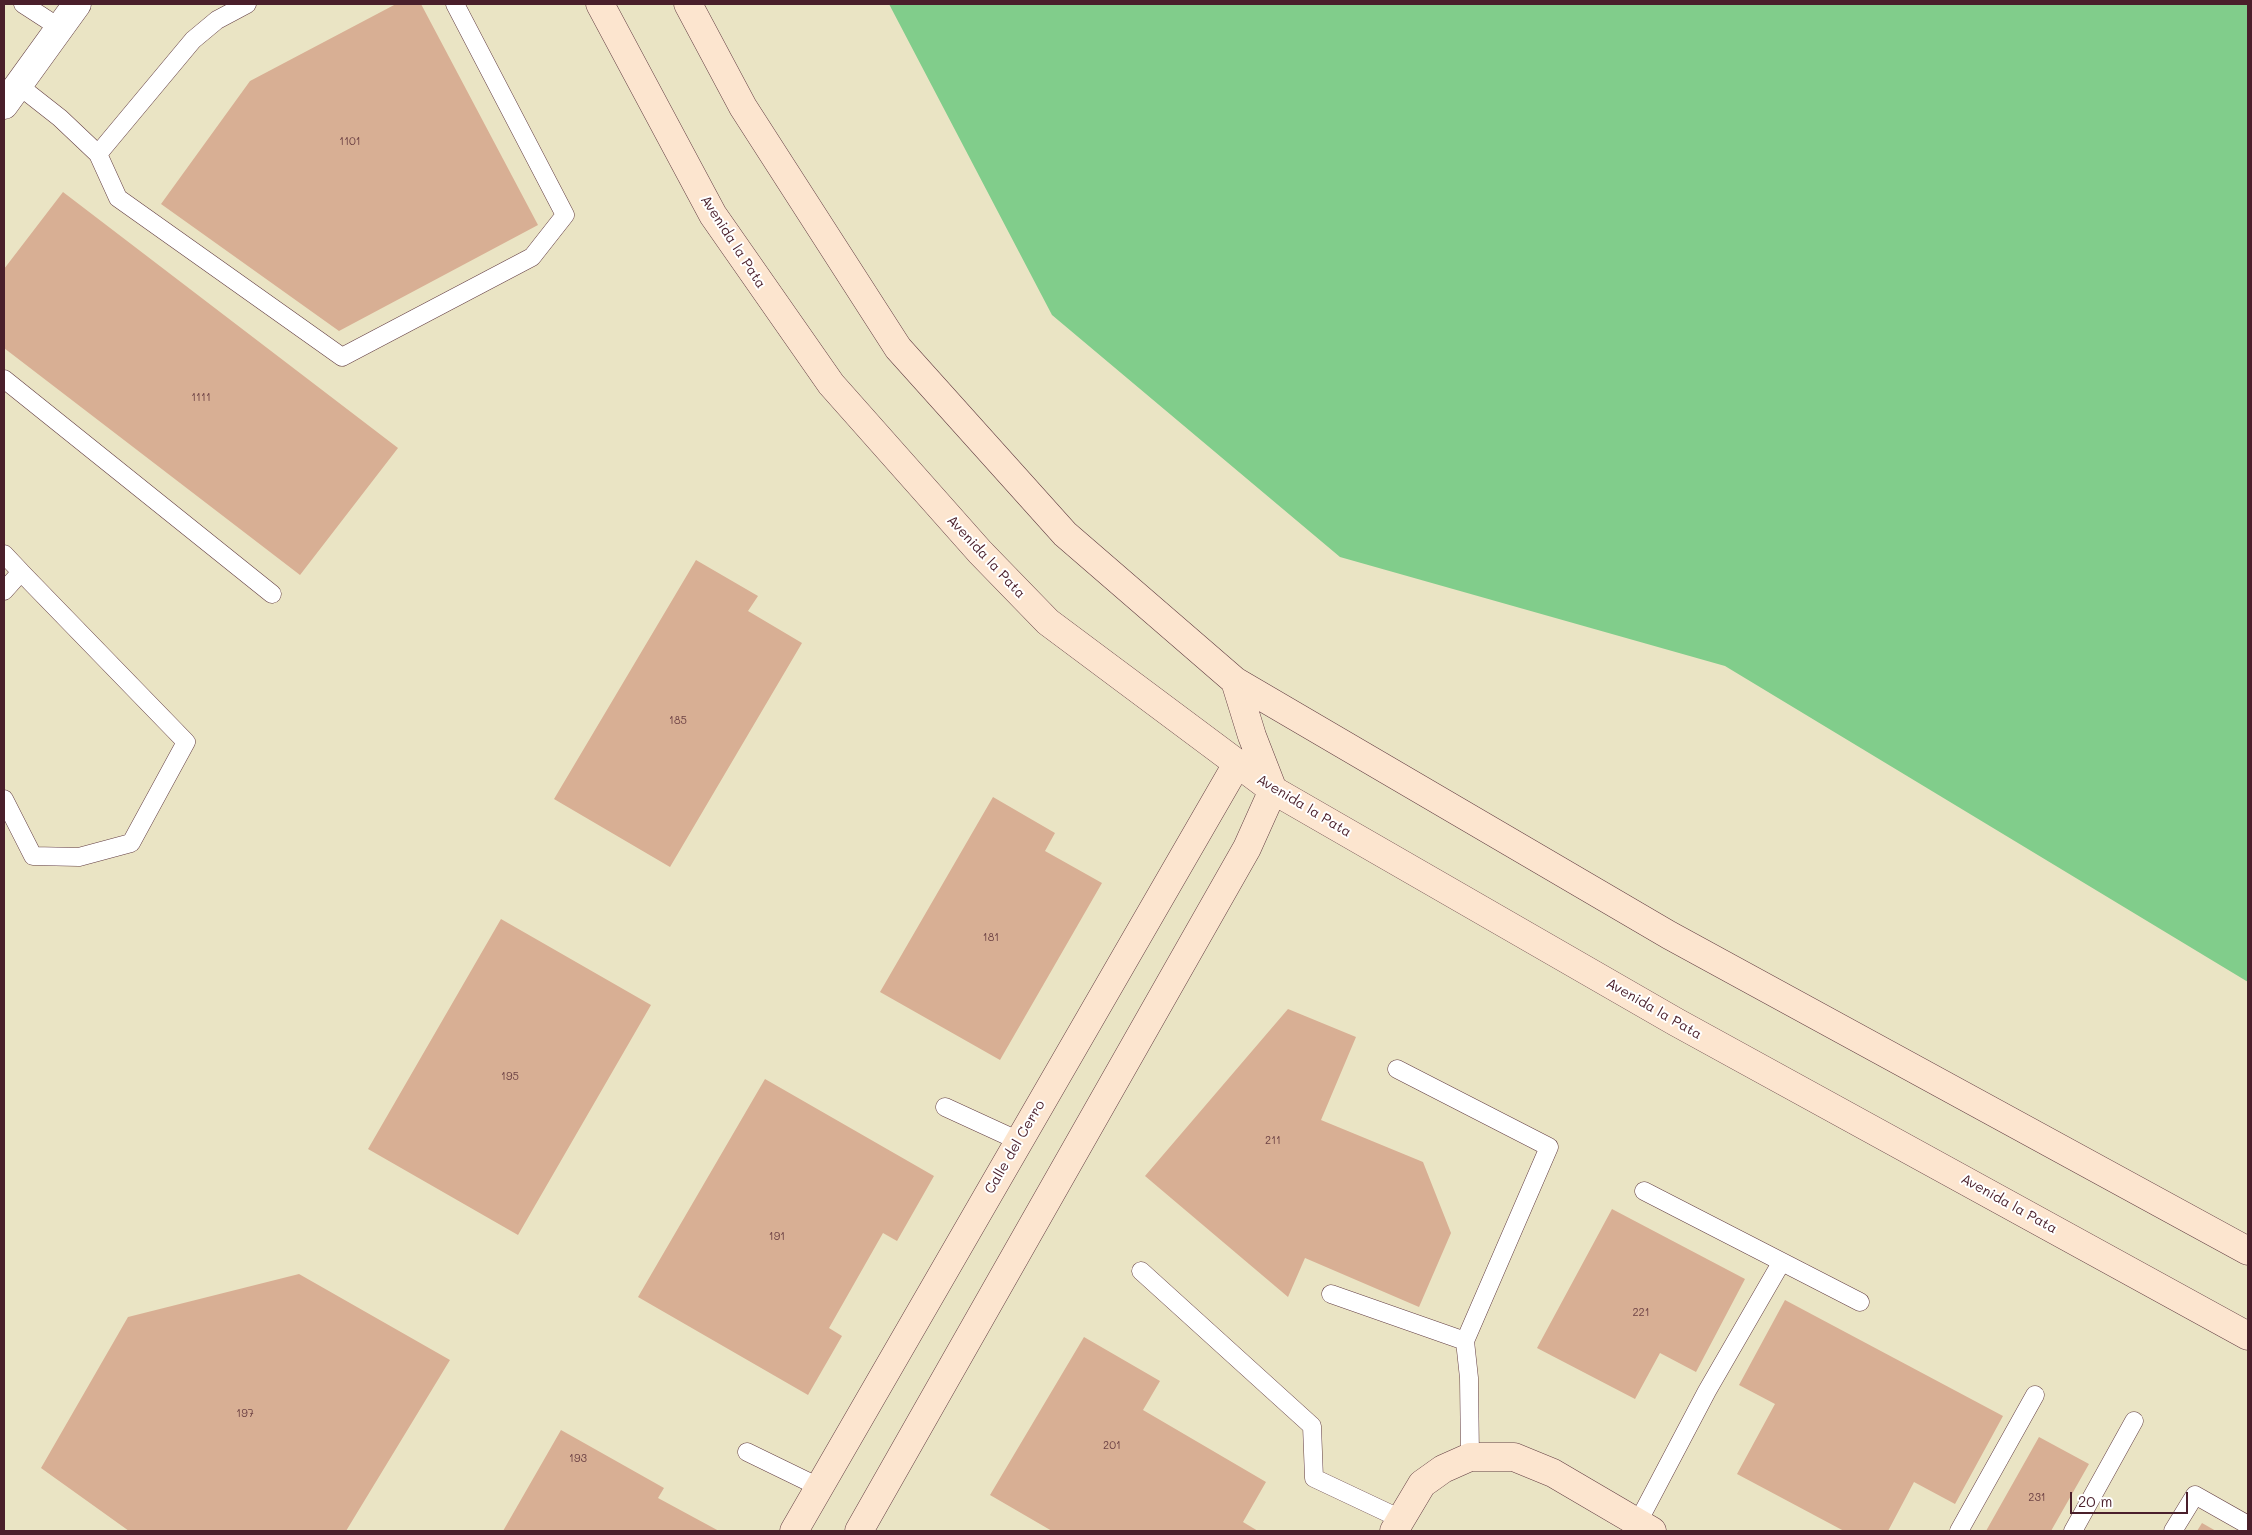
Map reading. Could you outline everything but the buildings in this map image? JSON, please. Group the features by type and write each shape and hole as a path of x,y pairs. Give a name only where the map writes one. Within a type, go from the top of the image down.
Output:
{"main road":[{"name":"Avenida la Pata","path":"600,4 712,215 831,384 980,552 1048,622 1274,790 1676,1022 2248,1336"},
{"path":"688,4 744,107 898,348 1065,534 1235,680 1669,935 2248,1251"},
{"path":"859,1531 1247,848 1274,790 1252,736 1235,680"},
{"name":"Calle del Cerro","path":"794,1531 1237,764"},
{"path":"1398,1525 1422,1484 1443,1469 1470,1457 1514,1458 1553,1473 1645,1527"}],"street":[{"path":"11,95 77,4"}],"lane":[{"path":"23,4 60,28"},
{"path":"98,154 193,40 217,20 248,4"},
{"path":"11,95 60,118 98,154 118,198 342,357 532,257 565,215 455,4"},
{"path":"4,379 272,594"},
{"path":"4,554 186,742 131,843 79,857 33,856 4,799"},
{"path":"4,591 21,572"},
{"path":"1397,1069 1549,1147 1465,1342 1469,1378 1470,1457"},
{"path":"945,1107 1019,1141"},
{"path":"1644,1192 1860,1302"},
{"path":"1645,1527 1707,1391 1781,1263"},
{"path":"1141,1271 1312,1426 1314,1478 1398,1525"},
{"path":"1330,1294 1465,1342"},
{"path":"1959,1531 2035,1395"},
{"path":"2073,1531 2134,1420"},
{"path":"747,1452 819,1487"},
{"path":"2173,1531 2195,1495 2248,1525"}],"green space":[{"path":"889,4 2248,4 2248,982 1725,666 1340,557 1052,315"}]}
